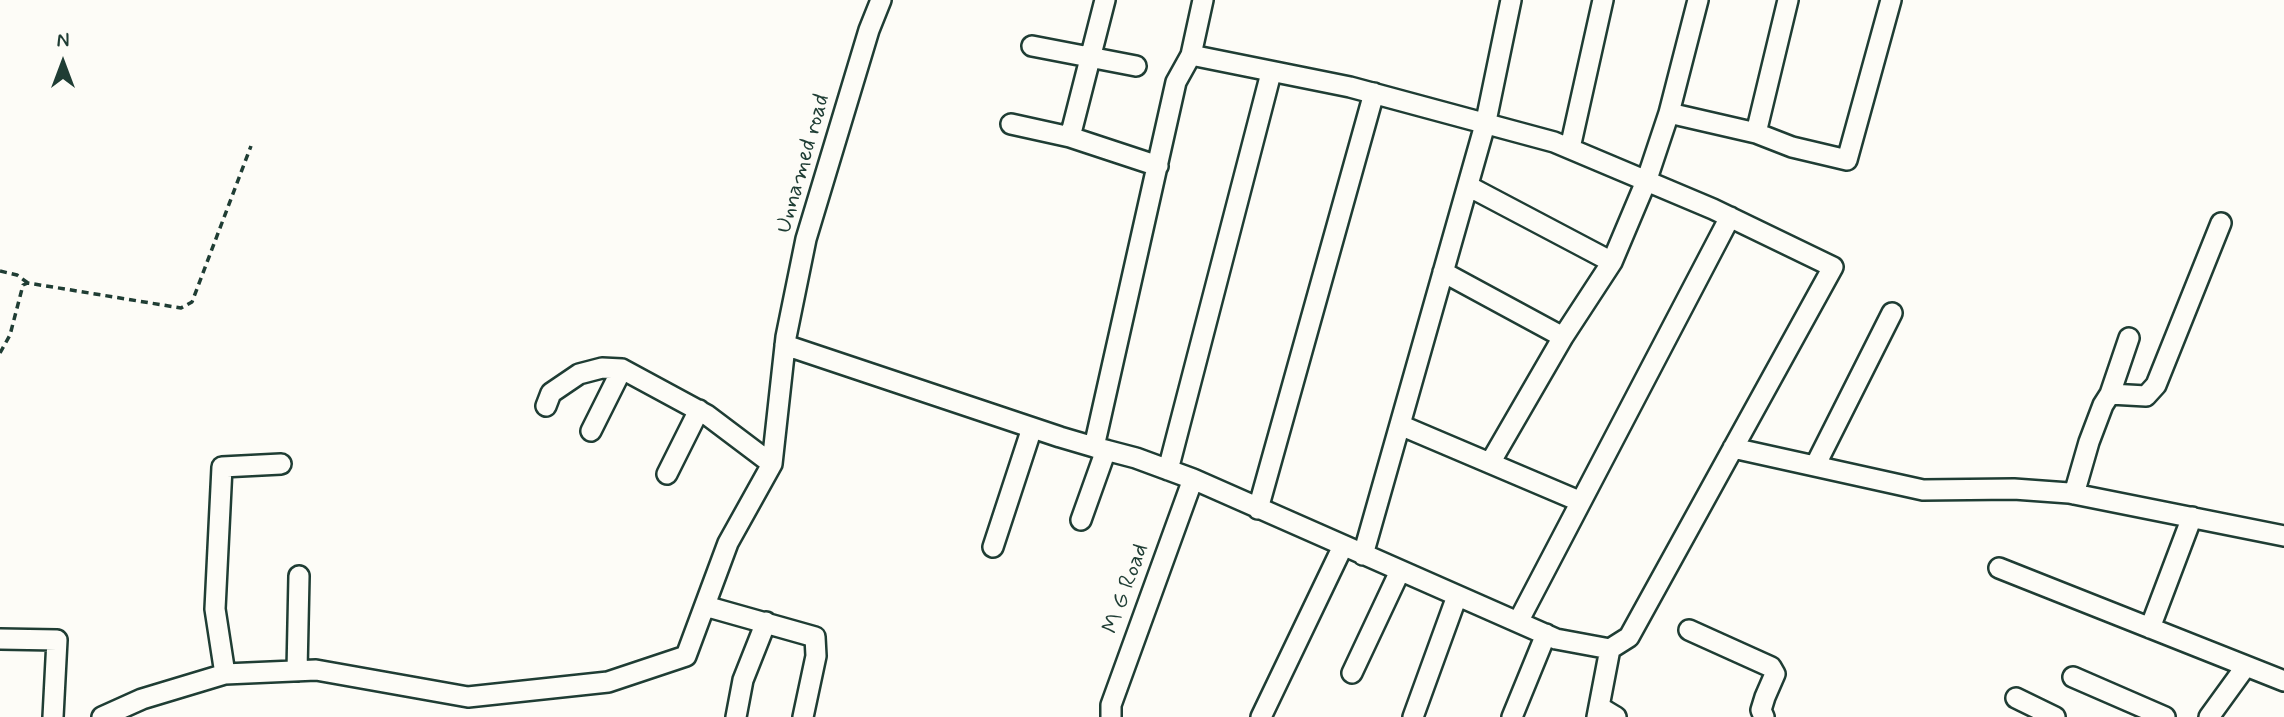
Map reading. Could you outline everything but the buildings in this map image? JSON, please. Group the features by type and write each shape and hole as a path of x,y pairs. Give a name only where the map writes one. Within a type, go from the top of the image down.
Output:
{"street":[{"name":"Unnamed road","path":"772,464 785,345 806,239 869,30 881,0"},
{"path":"1070,137 1105,0"},
{"path":"1081,520 1100,449 1176,82 1191,55 1203,0"},
{"path":"1363,555 1486,121 1511,0"},
{"path":"1570,148 1603,0"},
{"path":"1490,463 1563,337 1612,262 1647,179 1669,113 1699,0"},
{"path":"1756,133 1788,0"},
{"path":"1669,113 1756,133 1793,147 1847,160 1891,0"},
{"path":"1032,46 1136,66"},
{"path":"785,345 1193,479 1546,635 1610,649 1629,637 1833,267 1647,179 1570,148 1486,121 1374,93 1191,55"},
{"path":"1168,470 1271,73"},
{"path":"1258,509 1374,93"},
{"path":"1011,124 1070,137 1158,166"},
{"path":"1468,186 1612,262"},
{"path":"1518,622 1730,217"},
{"path":"2110,394 2146,396 2157,385 2221,223"},
{"path":"1443,272 1563,337"},
{"path":"1815,466 1892,313"},
{"path":"2074,494 2102,405 2110,394 2129,338"},
{"path":"102,717 142,699 225,674 316,670 468,697 608,682 686,656 728,543 772,464 699,410 622,369 602,368 579,374 551,393 546,406"},
{"path":"591,431 622,369"},
{"path":"667,474 699,410"},
{"path":"1400,425 1579,501"},
{"path":"993,547 1032,428"},
{"path":"1733,448 1923,490 2014,489 2074,494 2284,536"},
{"path":"225,674 215,609 222,467 281,464"},
{"name":"M G Road","path":"1111,717 1111,705 1193,479"},
{"path":"2150,628 2192,517"},
{"path":"1261,717 1343,546"},
{"path":"1999,568 2284,681"},
{"path":"1352,673 1400,571"},
{"path":"297,671 299,576"},
{"path":"1413,717 1457,596"},
{"path":"705,606 815,637 816,656 803,717"},
{"path":"736,717 743,680 766,622"},
{"path":"1689,629 1771,667 1775,674 1765,697 1762,710 1764,717"},
{"path":"1512,717 1546,635"},
{"path":"0,639 57,640 53,717"},
{"path":"1605,714 1610,649"},
{"path":"2209,717 2246,666"},
{"path":"2073,677 2165,717"},
{"path":"2015,698 2055,717"}],"path":[{"path":"0,271 18,275 28,283 186,307 192,302 251,146"},
{"path":"0,353 10,335 23,285 28,283"}]}
